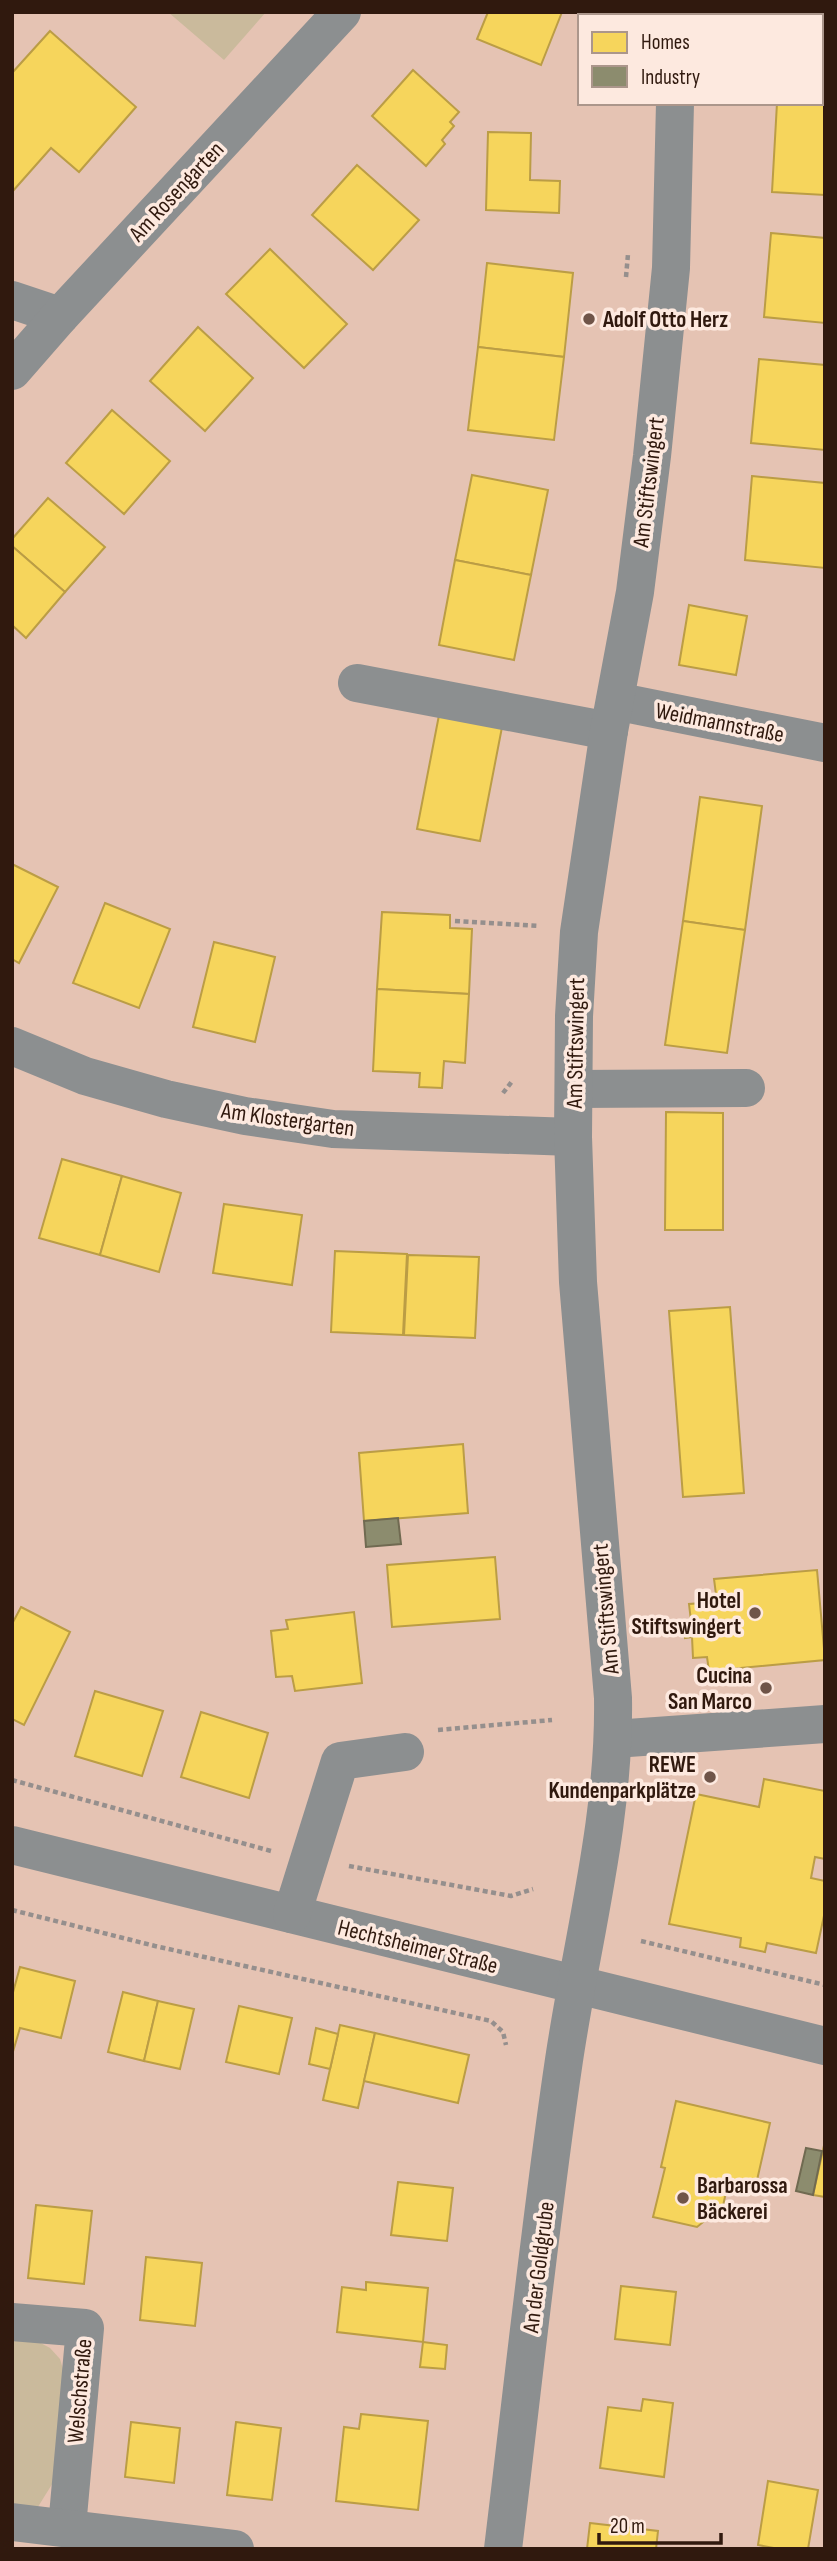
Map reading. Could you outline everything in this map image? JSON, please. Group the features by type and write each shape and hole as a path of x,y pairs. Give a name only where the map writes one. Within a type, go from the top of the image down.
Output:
{"street":[{"name":"Am Rosengarten","path":"12,371 342,12"},
{"name":"Am Stiftswingert","path":"579,1986 604,1830 614,1739 613,1698 578,1282 573,1089 579,932 612,716 635,592 652,456 671,268 675,105"},
{"path":"12,300 60,316"},
{"name":"Weidmannstraße","path":"357,683 825,743"},
{"name":"Am Klostergarten","path":"12,1046 85,1076 166,1099 245,1116 333,1129 573,1137"},
{"path":"573,1089 746,1087"},
{"path":"614,1739 825,1724"},
{"path":"292,1914 340,1761 405,1752"},
{"name":"Hechtsheimer Straße","path":"12,1845 825,2046"},
{"name":"An der Goldgrube","path":"503,2549 563,2069 579,1986"},
{"name":"Welschstraße","path":"12,2322 85,2328 67,2528"},
{"path":"12,2522 235,2549"}],"path":[{"path":"626,278 628,251"},
{"path":"539,940 542,912"},
{"path":"455,921 540,926"},
{"path":"12,1910 155,1946 491,2021 503,2032 506,2045"},
{"path":"641,1941 825,1985"}],"shaded area":[{"path":"168,12 266,12 224,60"},
{"path":"12,2336 35,2340 50,2348 60,2359 65,2376 59,2473 36,2510 12,2507"}],"building: Homes":[{"path":"488,12 562,12 541,65 477,39"},
{"path":"825,12 825,43 823,14 777,14"},
{"path":"50,31 136,107 79,172 51,148 12,192 12,73"},
{"path":"413,70 459,112 450,122 454,126 442,140 445,144 426,166 372,116"},
{"path":"825,94 825,195 772,192 777,105 823,105"},
{"path":"488,132 531,133 530,180 560,181 559,213 486,210"},
{"path":"357,165 419,220 373,270 312,215"},
{"path":"771,233 825,238 825,323 764,317"},
{"path":"270,249 347,324 304,368 226,294"},
{"path":"487,263 573,273 564,357 478,347"},
{"path":"198,327 253,378 205,431 150,381"},
{"path":"478,347 564,357 554,440 468,430"},
{"path":"759,359 825,365 825,450 751,443"},
{"path":"112,410 170,461 124,514 66,463"},
{"path":"472,475 548,490 531,575 455,560"},
{"path":"752,476 825,483 825,568 745,560"},
{"path":"48,498 105,547 65,592 12,546 12,539"},
{"path":"12,546 65,592 26,638 12,625"},
{"path":"455,560 531,575 514,660 439,645"},
{"path":"689,605 747,616 736,675 679,665"},
{"path":"440,710 503,722 480,841 417,829"},
{"path":"700,797 762,806 745,930 683,921"},
{"path":"12,864 58,887 19,963 12,959"},
{"path":"105,903 170,929 139,1008 73,983"},
{"path":"382,912 450,915 450,928 472,929 469,994 377,989"},
{"path":"683,921 745,930 727,1053 665,1045"},
{"path":"214,942 275,957 255,1042 193,1027"},
{"path":"377,989 469,994 465,1063 444,1061 442,1088 419,1087 420,1073 373,1071"},
{"path":"666,1112 723,1113 723,1230 665,1230"},
{"path":"62,1159 122,1176 100,1255 39,1238"},
{"path":"122,1176 181,1193 159,1272 100,1255"},
{"path":"224,1204 302,1215 292,1285 213,1273"},
{"path":"335,1251 407,1254 403,1335 331,1332"},
{"path":"408,1255 479,1257 475,1338 404,1335"},
{"path":"730,1307 744,1493 683,1497 669,1311"},
{"path":"463,1444 468,1513 364,1521 359,1453"},
{"path":"495,1557 500,1619 392,1627 387,1565"},
{"name":"Hotel Stiftswingert","path":"817,1570 825,1660 709,1671 707,1657 693,1658 692,1637 685,1638 684,1622 691,1621 689,1604 717,1602 714,1579"},
{"path":"21,1607 70,1632 24,1725 12,1719 12,1624"},
{"path":"354,1612 362,1683 295,1691 292,1676 276,1677 271,1631 288,1629 286,1620"},
{"path":"95,1691 163,1711 142,1776 75,1756"},
{"path":"201,1712 268,1733 249,1798 181,1777"},
{"path":"764,1779 825,1791 825,1859 815,1857 811,1878 825,1881 825,1911 816,1953 767,1943 765,1952 740,1947 741,1938 669,1924 696,1794 759,1807"},
{"path":"20,1967 75,1981 61,2038 20,2028 12,2055 12,1996"},
{"path":"123,1992 158,2001 144,2061 108,2052"},
{"path":"158,2001 194,2009 180,2069 144,2061"},
{"path":"239,2006 292,2018 279,2074 226,2062"},
{"path":"340,2025 375,2033 358,2108 323,2100"},
{"path":"316,2028 338,2034 330,2069 309,2064"},
{"path":"375,2033 469,2055 458,2103 364,2081"},
{"path":"676,2101 770,2123 755,2189 728,2183 723,2206 697,2227 653,2217 665,2168 661,2167"},
{"path":"825,2141 825,2197 813,2195"},
{"path":"398,2182 453,2188 447,2241 391,2235"},
{"path":"36,2205 92,2211 84,2284 28,2278"},
{"path":"146,2257 202,2263 195,2326 140,2320"},
{"path":"366,2282 428,2288 423,2342 337,2332 342,2287 366,2290"},
{"path":"621,2286 676,2292 670,2345 615,2339"},
{"path":"423,2342 447,2345 445,2369 420,2367"},
{"path":"643,2399 673,2403 664,2477 600,2468 608,2407 641,2411"},
{"path":"361,2414 428,2421 418,2510 336,2501 344,2427 359,2429"},
{"path":"131,2422 180,2428 174,2483 125,2477"},
{"path":"236,2422 281,2428 272,2500 227,2495"},
{"path":"768,2481 818,2490 808,2549 779,2549 758,2545"},
{"path":"590,2523 658,2531 656,2549 587,2549"}],"building: Industry":[{"path":"398,1518 401,1544 366,1547 364,1521"},
{"path":"806,2148 822,2151 813,2195 796,2191"}],"place":[{"name":"Adolf Otto Herz","path":"589,319"},
{"name":"Hotel Stiftswingert","path":"755,1613"},
{"name":"Cucina San Marco","path":"766,1688"},
{"name":"REWE Kundenparkplätze","path":"710,1777"},
{"name":"Barbarossa Bäckerei","path":"683,2198"}]}
